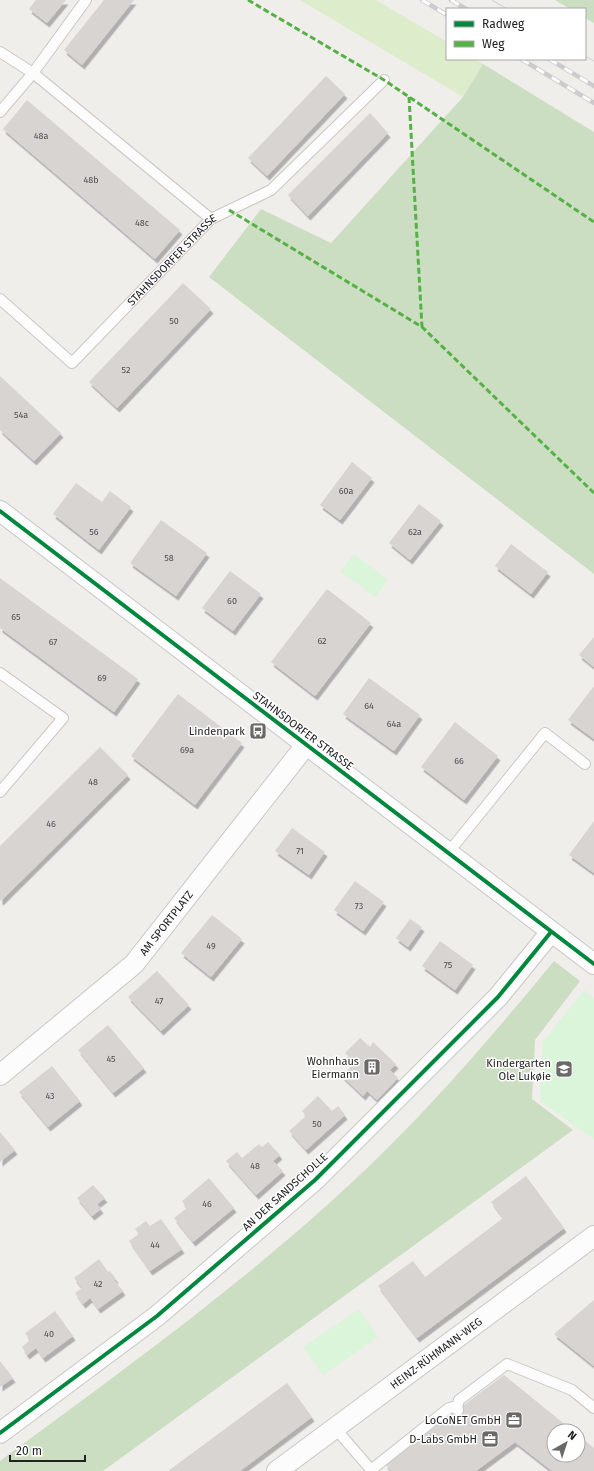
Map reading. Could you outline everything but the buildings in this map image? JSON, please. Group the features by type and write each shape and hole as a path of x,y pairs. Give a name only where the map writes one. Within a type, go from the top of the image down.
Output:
{"street":[{"name":"STAHNSDORFER STRASSE","path":"0,511 594,964"},
{"name":"AM SPORTPLATZ","path":"0,1075 134,964 306,745"},
{"name":"AN DER SANDSCHOLLE","path":"0,1433 157,1316 315,1180 498,997 552,932"},
{"name":"HEINZ-RÜHMANN-WEG","path":"277,1471 594,1236"}],"lane":[{"path":"0,112 33,73 86,0"},
{"name":"STAHNSDORFER STRASSE","path":"0,52 33,73 211,219 72,362 0,299"},
{"path":"211,219 271,190 384,80"},
{"path":"0,673 63,718 0,792"},
{"path":"448,853 545,733 585,764"},
{"path":"335,1428 371,1470 449,1408 453,1407 458,1410 457,1407 459,1400 507,1364 572,1390 594,1408"}],"green space":[{"path":"300,0 376,0 446,41 446,60 477,60 483,64 463,97"},
{"path":"555,0 594,0 594,23 586,19 586,8 568,8"},
{"path":"483,64 594,132 594,574 209,277 261,209 331,243 463,97"},
{"path":"354,554 388,580 375,597 340,571"},
{"path":"554,961 580,981 535,1040 532,1099 573,1130 103,1471 0,1471 0,1461 178,1328 264,1259 348,1186 403,1133 455,1077"},
{"name":"Kindergarten Ole Lukøie","path":"584,990 594,998 594,1139 540,1101 543,1042"},
{"path":"359,1309 378,1337 323,1375 303,1347"}],"tram line":[{"path":"492,0 505,8"},
{"path":"586,57 594,61"}],"railway":[{"path":"422,0 446,14"},
{"path":"451,0 464,8"},
{"path":"523,60 594,103"},
{"path":"551,60 594,86"}],"marked path":[{"path":"248,0 384,80 594,222"},
{"path":"409,97 422,327"},
{"path":"229,210 422,327 594,493"}],"cycle path":[{"path":"0,511 594,964"},
{"path":"0,1433 157,1316 315,1180 498,997 551,932"}],"place":[{"name":"Lindenpark","path":"258,731"},
{"name":"Wohnhaus Eiermann","path":"372,1067"},
{"name":"Kindergarten Ole Lukøie","path":"564,1069"},
{"name":"LoCoNET GmbH","path":"514,1420"},
{"name":"D-Labs GmbH","path":"490,1439"}]}
